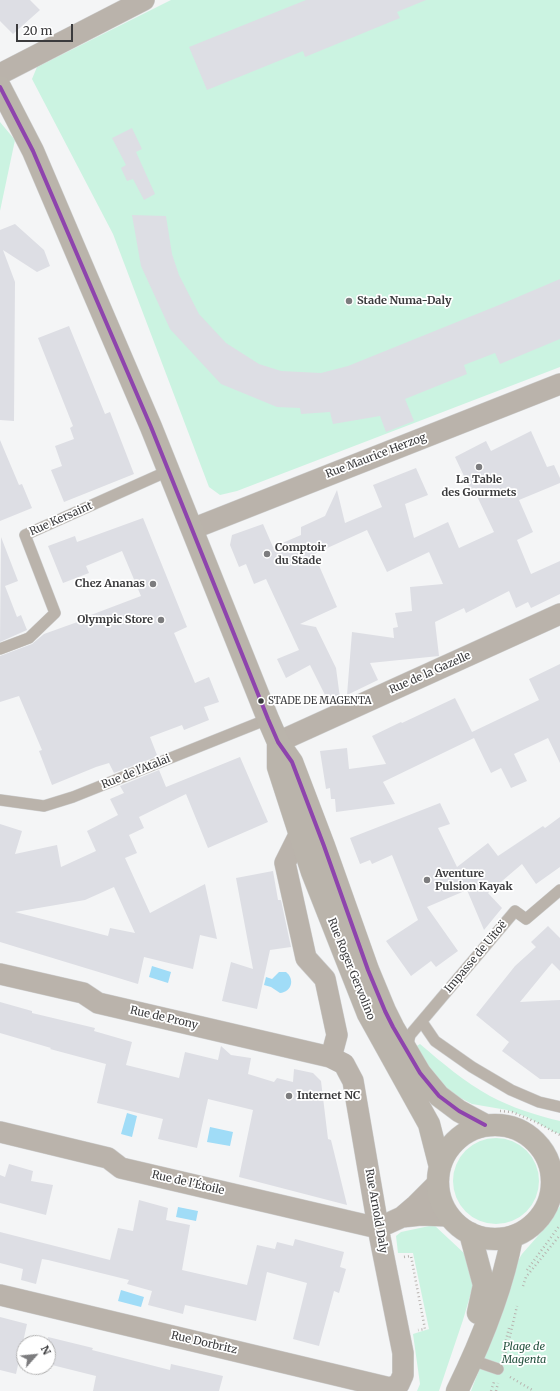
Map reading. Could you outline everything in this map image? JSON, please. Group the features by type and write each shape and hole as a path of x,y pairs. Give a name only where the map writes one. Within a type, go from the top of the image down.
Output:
{"main road":[{"name":"Rue Roger Gervolino","path":"0,87 33,151 192,529 268,719 278,742 292,762 324,846 368,970 406,1022 406,1050 420,1073 439,1096 459,1111 485,1125"},
{"name":"Rue Roger Gervolino","path":"278,742 278,767 312,872 368,1014 429,1124 439,1175"},
{"path":"500,1124 515,1128 550,1146 547,1157 552,1170 555,1195 536,1222 525,1231 512,1237 498,1240 484,1238 470,1233 459,1226 449,1216 443,1206 440,1195 439,1175 446,1152 457,1139 470,1130 485,1125 500,1124"},
{"path":"453,1391 462,1358 479,1311 484,1285 470,1233"},
{"path":"456,1391 472,1360 489,1319 508,1256 512,1237"}],"street":[{"path":"0,74 144,0"},
{"name":"Rue Maurice Herzog","path":"192,529 560,384"},
{"name":"Rue de la Gazelle","path":"278,742 560,614"},
{"path":"300,833 285,863 306,958 325,980 337,1035 330,1057"},
{"name":"Rue de Prony","path":"0,974 83,992 98,1003 330,1057"},
{"name":"Rue Arnold Daly","path":"330,1057 344,1064 353,1081 378,1228 403,1353 403,1375"},
{"name":"Rue de l'Étoile","path":"0,1132 108,1158 121,1168 378,1228"},
{"path":"378,1228 402,1217 416,1205 439,1175"},
{"path":"402,1217 420,1215 449,1216"},
{"name":"Rue Dorbritz","path":"0,1295 390,1388 399,1384 403,1375"}],"lane":[{"name":"Rue Kersaint","path":"0,650 29,638 55,613 25,535 168,471"},
{"name":"Rue de l'Atalai","path":"0,800 44,806 80,794 268,719"},
{"name":"Impasse de Uitoë","path":"406,1022 514,911 526,919 560,890"},
{"path":"406,1022 410,1035 406,1050"},
{"path":"406,1022 472,1067 511,1090 539,1102 560,1107"},
{"path":"472,1360 500,1370"}],"path":[{"path":"519,1286 524,1274 560,1225"},
{"path":"521,1292 526,1277 560,1235"},
{"path":"492,1391 500,1370 518,1299"},
{"path":"496,1391 513,1305"},
{"path":"500,1370 534,1391"}],"green space":[{"name":"Stade Numa-Daly","path":"171,0 560,0 560,367 237,491 220,495 209,487 113,234 32,79 37,67"},
{"path":"0,122 15,140 0,211"},
{"path":"420,1044 454,1072 490,1096 524,1111 560,1121 560,1134 527,1117 507,1110 472,1104 447,1091 430,1074 415,1047"},
{"path":"488,1138 504,1138 513,1141 527,1150 536,1164 539,1173 539,1189 536,1198 527,1212 513,1221 504,1224 488,1224 472,1217 465,1212 460,1205 453,1189 453,1173 460,1157 465,1150 472,1145"},
{"name":"Plage de Magenta","path":"560,1206 560,1391 471,1391 496,1325 513,1269 522,1254 544,1229"},
{"path":"434,1225 465,1254 473,1286 439,1391 417,1391 420,1384 413,1334 429,1329 413,1253 398,1253 396,1236 401,1232"}],"water":[{"path":"152,966 171,972 168,983 149,977"},
{"path":"279,972 286,972 291,978 290,988 280,993 271,987 264,985 266,977 272,979"},
{"path":"127,1113 137,1116 132,1137 121,1134"},
{"path":"210,1127 233,1132 230,1146 207,1142"},
{"path":"178,1207 198,1211 196,1221 176,1217"},
{"path":"121,1290 144,1297 141,1307 118,1301"}],"building":[{"path":"0,0 30,0 40,10 13,34 0,21"},
{"path":"306,0 426,0 397,12 400,18 305,57 303,51 207,90 189,47"},
{"path":"132,128 142,149 136,152 155,194 144,200 133,179 127,181 121,168 126,165 112,138"},
{"path":"132,215 166,216 172,254 179,275 199,314 226,343 259,364 281,371 321,373 348,366 560,279 560,339 500,364 495,353 464,365 467,374 405,399 414,421 386,432 380,416 333,424 330,412 301,414 300,408 277,407 221,384 170,329 141,266"},
{"path":"15,224 44,250 50,266 37,272 3,250 15,282 14,421 0,420 0,230"},
{"path":"69,326 105,414 110,412 134,474 64,502 51,470 62,466 55,446 74,439 70,428 73,426 38,338"},
{"path":"531,431 547,467 554,465 560,478 560,483 519,500 533,532 517,540 531,574 560,561 560,594 531,608 528,602 516,608 509,591 466,613 464,608 435,622 439,656 370,663 378,680 347,695 352,632 394,638 393,628 398,627 395,613 412,611 410,587 443,584 429,552 387,572 367,530 314,554 337,607 300,624 316,627 336,668 340,698 329,703 310,665 286,678 277,659 299,650 266,579 254,584 246,564 239,567 230,545 232,535 263,524 273,547 301,535 301,527 325,516 337,490 345,523 382,507 373,485 416,468 428,495 405,504 414,538 448,522 459,548 494,532 475,492 472,493 455,457 486,441 491,451"},
{"path":"0,440 19,485 22,484 32,508 0,521"},
{"path":"143,518 187,627 174,633 195,683 209,677 219,702 204,707 209,720 184,730 182,725 150,737 157,755 153,758 114,773 109,763 52,785 39,751 42,750 19,696 0,702 0,656 32,644 44,634 141,596 122,551 86,566 89,573 63,583 48,546 75,536 77,542"},
{"path":"1,537 18,581 5,586 17,617 21,615 27,630 0,642"},
{"path":"560,664 560,763 548,738 514,754 527,781 511,788 501,768 491,773 474,738 383,782 395,804 336,812 335,799 331,799 330,788 326,789 320,751 347,748 349,769 386,764 372,736 455,698 472,732 539,700 529,679"},
{"path":"240,757 268,822 208,848 186,794 139,817 144,828 129,835 137,853 125,858 150,913 205,884 217,939 200,935 193,969 144,957 138,984 0,942 0,824 22,831 15,854 57,845 61,867 96,851 87,831 118,815 110,799 124,793 120,786 159,770 166,787","holes":["114,887 135,933 110,928 108,936 15,912 85,900"]},
{"path":"440,803 450,824 438,828 457,867 488,843 498,856 543,826 545,828 560,817 560,867 536,884 522,864 488,893 502,908 484,930 467,890 427,907 458,951 436,967 431,961 411,976 386,941 418,920 392,855 372,864 370,860 360,864 350,838"},
{"path":"273,871 278,900 281,900 291,947 270,950 257,1009 222,1001 231,962 253,969 236,878"},
{"path":"548,926 560,938 560,971 552,963 520,1002 560,1000 560,1079 540,1079 502,1051 509,1042 476,1015 515,966 536,947 531,942"},
{"path":"0,1002 32,1011 32,1013 95,1028 94,1031 132,1042 126,1065 179,1078 185,1052 218,1060 221,1046 231,1055 251,1058 248,1074 274,1082 277,1078 293,1082 294,1069 313,1073 321,1081 328,1139 331,1140 347,1205 239,1177 253,1110 208,1099 197,1148 158,1139 163,1119 97,1103 106,1064 50,1049 51,1048 0,1033"},
{"path":"9,1164 33,1171 31,1181 53,1185 46,1215 0,1203 0,1175 5,1177"},
{"path":"139,1200 168,1208 166,1220 190,1225 182,1270 247,1285 257,1245 275,1249 277,1242 293,1246 295,1239 344,1252 340,1267 346,1269 339,1293 334,1291 319,1346 293,1339 307,1283 267,1272 256,1321 185,1305 183,1314 148,1305 152,1291 127,1284 129,1280 48,1260 42,1259 36,1284 21,1280 23,1269 0,1263 0,1232 110,1260 118,1228 133,1231"},
{"path":"0,1317 27,1324 25,1335 16,1335 16,1374 0,1370"},
{"path":"56,1339 170,1370 171,1364 223,1376 219,1391 93,1391 96,1376 56,1366"}],"transit line":[{"path":"0,87 33,151 151,427 268,719 278,742 292,762 324,846 368,970 385,1011 420,1073 439,1096 459,1111 485,1125"}],"place":[{"name":"Stade Numa-Daly","path":"349,301"},
{"name":"La Table des Gourmets","path":"479,467"},
{"name":"Comptoir du Stade","path":"267,554"},
{"name":"Chez Ananas","path":"153,584"},
{"name":"Olympic Store","path":"161,620"},
{"name":"STADE DE MAGENTA","path":"261,701"},
{"name":"Aventure Pulsion Kayak","path":"427,880"},
{"name":"Internet NC","path":"289,1096"}]}
